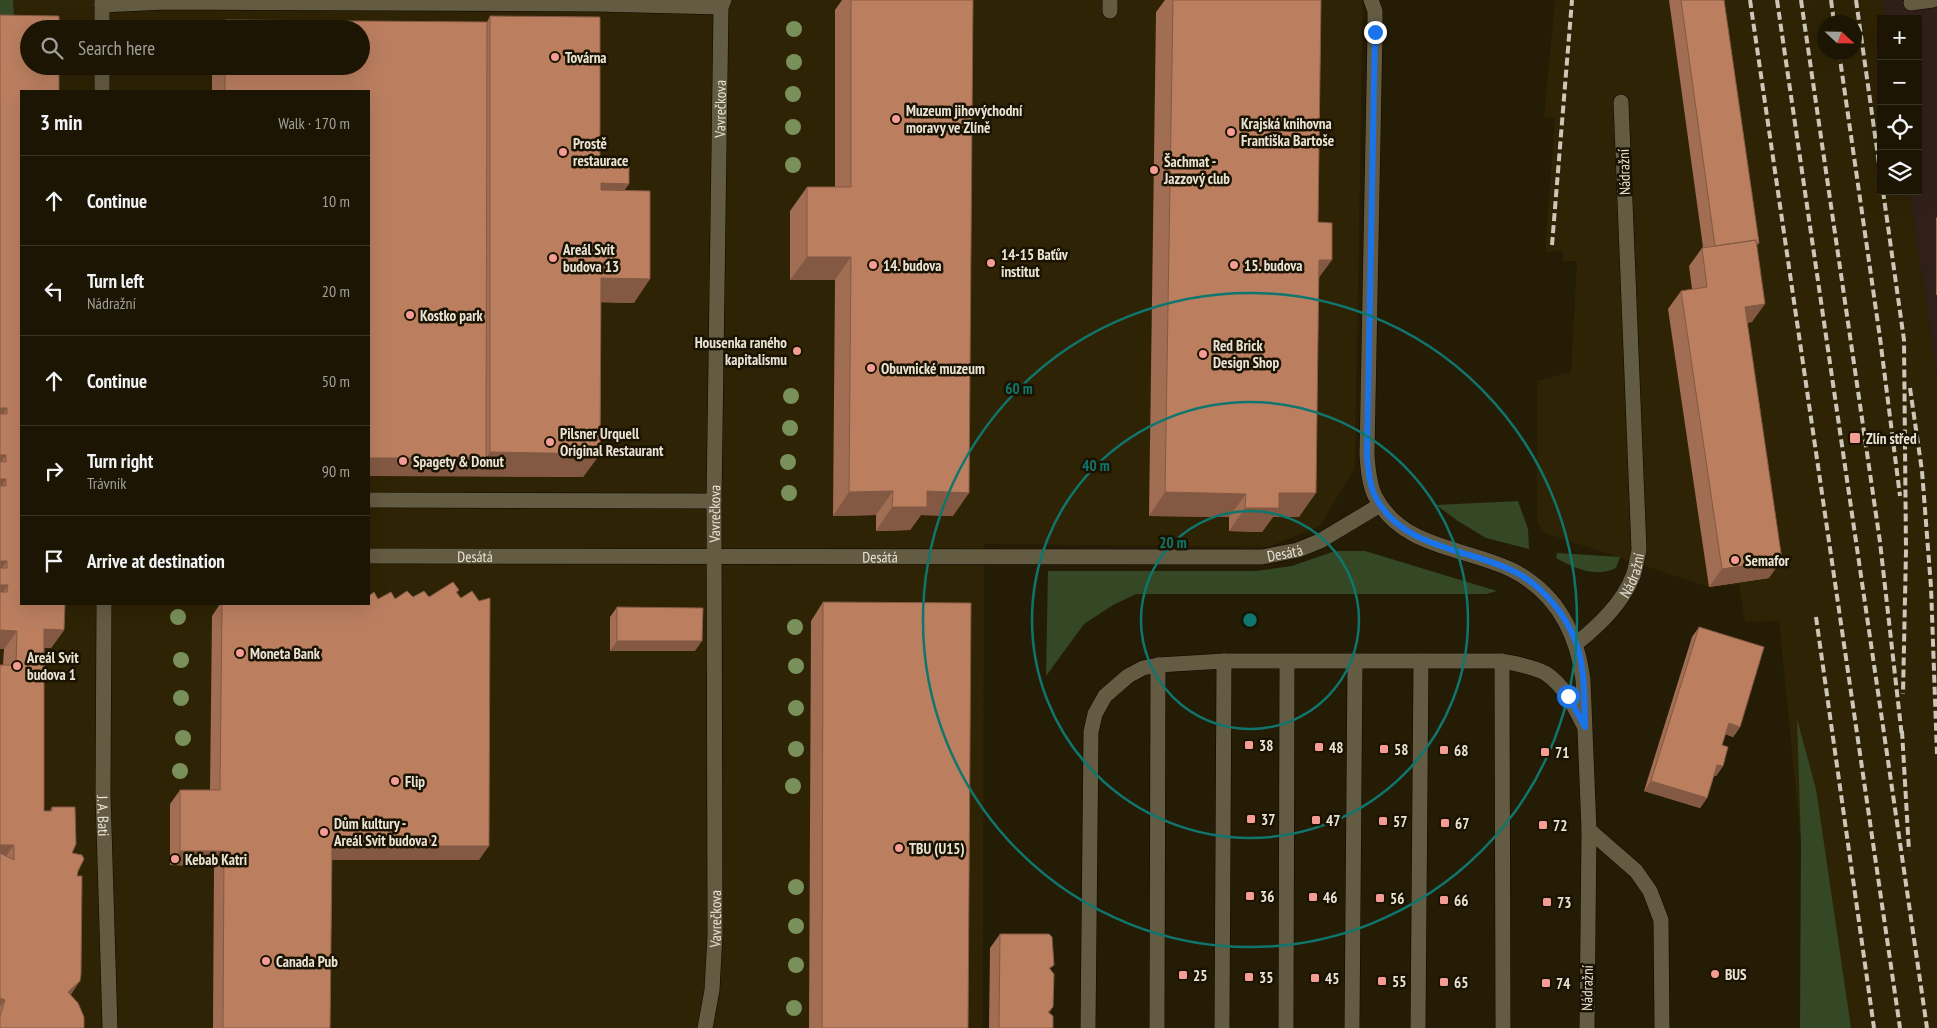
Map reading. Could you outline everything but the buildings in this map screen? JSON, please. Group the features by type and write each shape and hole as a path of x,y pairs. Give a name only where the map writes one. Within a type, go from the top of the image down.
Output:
{"street":[{"path":"1371,0 1374,11 1375,32 1367,455 1370,481 1374,494 1389,517 1402,528 1432,544 1512,570 1531,583 1560,612 1571,630 1576,644"},
{"path":"1910,3 1933,0"},
{"path":"102,20 102,2 723,4"},
{"name":"Vavrečkova","path":"705,1028 712,990 715,935 714,501 723,4"},
{"path":"102,75 102,90"},
{"name":"Nádražní","path":"1587,1028 1589,830 1583,680 1580,656 1576,644 1604,619 1623,594 1632,577 1639,550 1621,102"},
{"path":"370,500 714,501"},
{"name":"Desátá","path":"370,556 1262,557 1298,550 1320,542 1380,505"},
{"name":"J. A. Bati","path":"104,605 103,794 110,1028"},
{"path":"1088,1028 1091,732 1095,714 1106,696 1128,676 1143,668 1158,665 1224,661 1288,663 1502,661 1528,667 1546,674 1568,696 1585,727"},
{"path":"1222,1028 1224,661"},
{"path":"1352,1028 1355,661"},
{"path":"1502,661 1503,1028"},
{"path":"1418,1028 1422,662"},
{"path":"1286,1028 1288,663"},
{"path":"1157,1028 1158,665"},
{"path":"1589,830 1636,871 1650,891 1661,920 1662,1028"}],"shaded area":[{"path":"0,0 1363,0 1355,468 1320,526 1268,547 984,544 983,1028 0,1028"},
{"path":"1555,0 1882,0 1884,15 1877,15 1877,195 1910,195 1937,375 1937,1028 1800,1028 1801,844 1779,621 1745,622 1739,584 1709,587 1545,533 1537,522 1537,381 1571,372 1577,261 1563,261 1563,251 1545,252 1555,118 1544,117"},
{"path":"1882,0 1937,0 1937,375 1910,195 1922,195 1922,15 1884,15"}],"green space":[{"path":"0,0 13,0 14,17 0,17"},
{"path":"1518,501 1528,529 1529,549 1486,538 1436,505"},
{"path":"1335,551 1365,551 1497,591 1486,594 1136,594 1113,605 1084,624 1046,676 1048,571 1256,571 1292,566"},
{"path":"1557,553 1620,557 1616,568 1608,571 1592,572 1556,558"},
{"path":"1797,719 1816,789 1851,1028 1800,1028 1801,844"}],"railway":[{"path":"1552,245 1572,0"},
{"path":"1750,0 1900,1028"},
{"path":"1777,0 1927,1028"},
{"path":"1801,0 1880,542 1902,737"},
{"path":"1831,0 1833,15"},
{"path":"1856,0 1877,150"},
{"path":"1840,60 1880,338 1900,496"},
{"path":"1884,195 1904,340 1906,551 1903,694"},
{"path":"1910,388 1922,471 1931,587 1937,754"},
{"path":"1816,617 1874,1028"},
{"path":"1902,731 1909,851"}],"place":[{"name":"Továrna","path":"555,57"},
{"name":"Muzeum jihovýchodní moravy ve Zlíně","path":"896,119"},
{"name":"Krajská knihovna Františka Bartoše","path":"1231,132"},
{"name":"Prostě restaurace","path":"563,152"},
{"name":"Šachmat - Jazzový club","path":"1154,170"},
{"name":"Areál Svit budova 13","path":"553,258"},
{"name":"14-15 Baťův institut","path":"991,263"},
{"name":"14. budova","path":"873,265"},
{"name":"15. budova","path":"1234,265"},
{"name":"Kostko park","path":"410,315"},
{"name":"Housenka raného kapitalismu","path":"797,351"},
{"name":"Red Brick Design Shop","path":"1203,354"},
{"name":"Obuvnické muzeum","path":"871,368"},
{"name":"Zlín střed","path":"1855,438"},
{"name":"Pilsner Urquell Original Restaurant","path":"550,442"},
{"name":"Spagety & Donut","path":"403,461"},
{"name":"Semafor","path":"1735,560"},
{"name":"Moneta Bank","path":"240,653"},
{"name":"Areál Svit budova 1","path":"17,666"},
{"name":"38","path":"1249,745"},
{"name":"48","path":"1319,747"},
{"name":"58","path":"1384,749"},
{"name":"68","path":"1444,750"},
{"name":"71","path":"1545,752"},
{"name":"Flip","path":"395,781"},
{"name":"37","path":"1251,819"},
{"name":"47","path":"1316,820"},
{"name":"57","path":"1383,821"},
{"name":"67","path":"1445,823"},
{"name":"72","path":"1543,825"},
{"name":"Dům kultury - Areál Svit budova 2","path":"324,832"},
{"name":"TBU (U15)","path":"899,848"},
{"name":"Kebab Katri","path":"175,859"},
{"name":"36","path":"1250,896"},
{"name":"46","path":"1313,897"},
{"name":"56","path":"1380,898"},
{"name":"66","path":"1444,900"},
{"name":"73","path":"1547,902"},
{"name":"Canada Pub","path":"266,961"},
{"name":"BUS","path":"1715,974"},
{"name":"25","path":"1183,975"},
{"name":"35","path":"1249,977"},
{"name":"45","path":"1315,978"},
{"name":"55","path":"1382,981"},
{"name":"65","path":"1444,982"},
{"name":"74","path":"1546,983"}],"route":[{"path":"1375,32 1367,455 1370,481 1380,505 1389,517 1402,528 1432,544 1512,570 1531,583 1560,612 1571,630 1580,656 1585,727 1568,696"}]}
